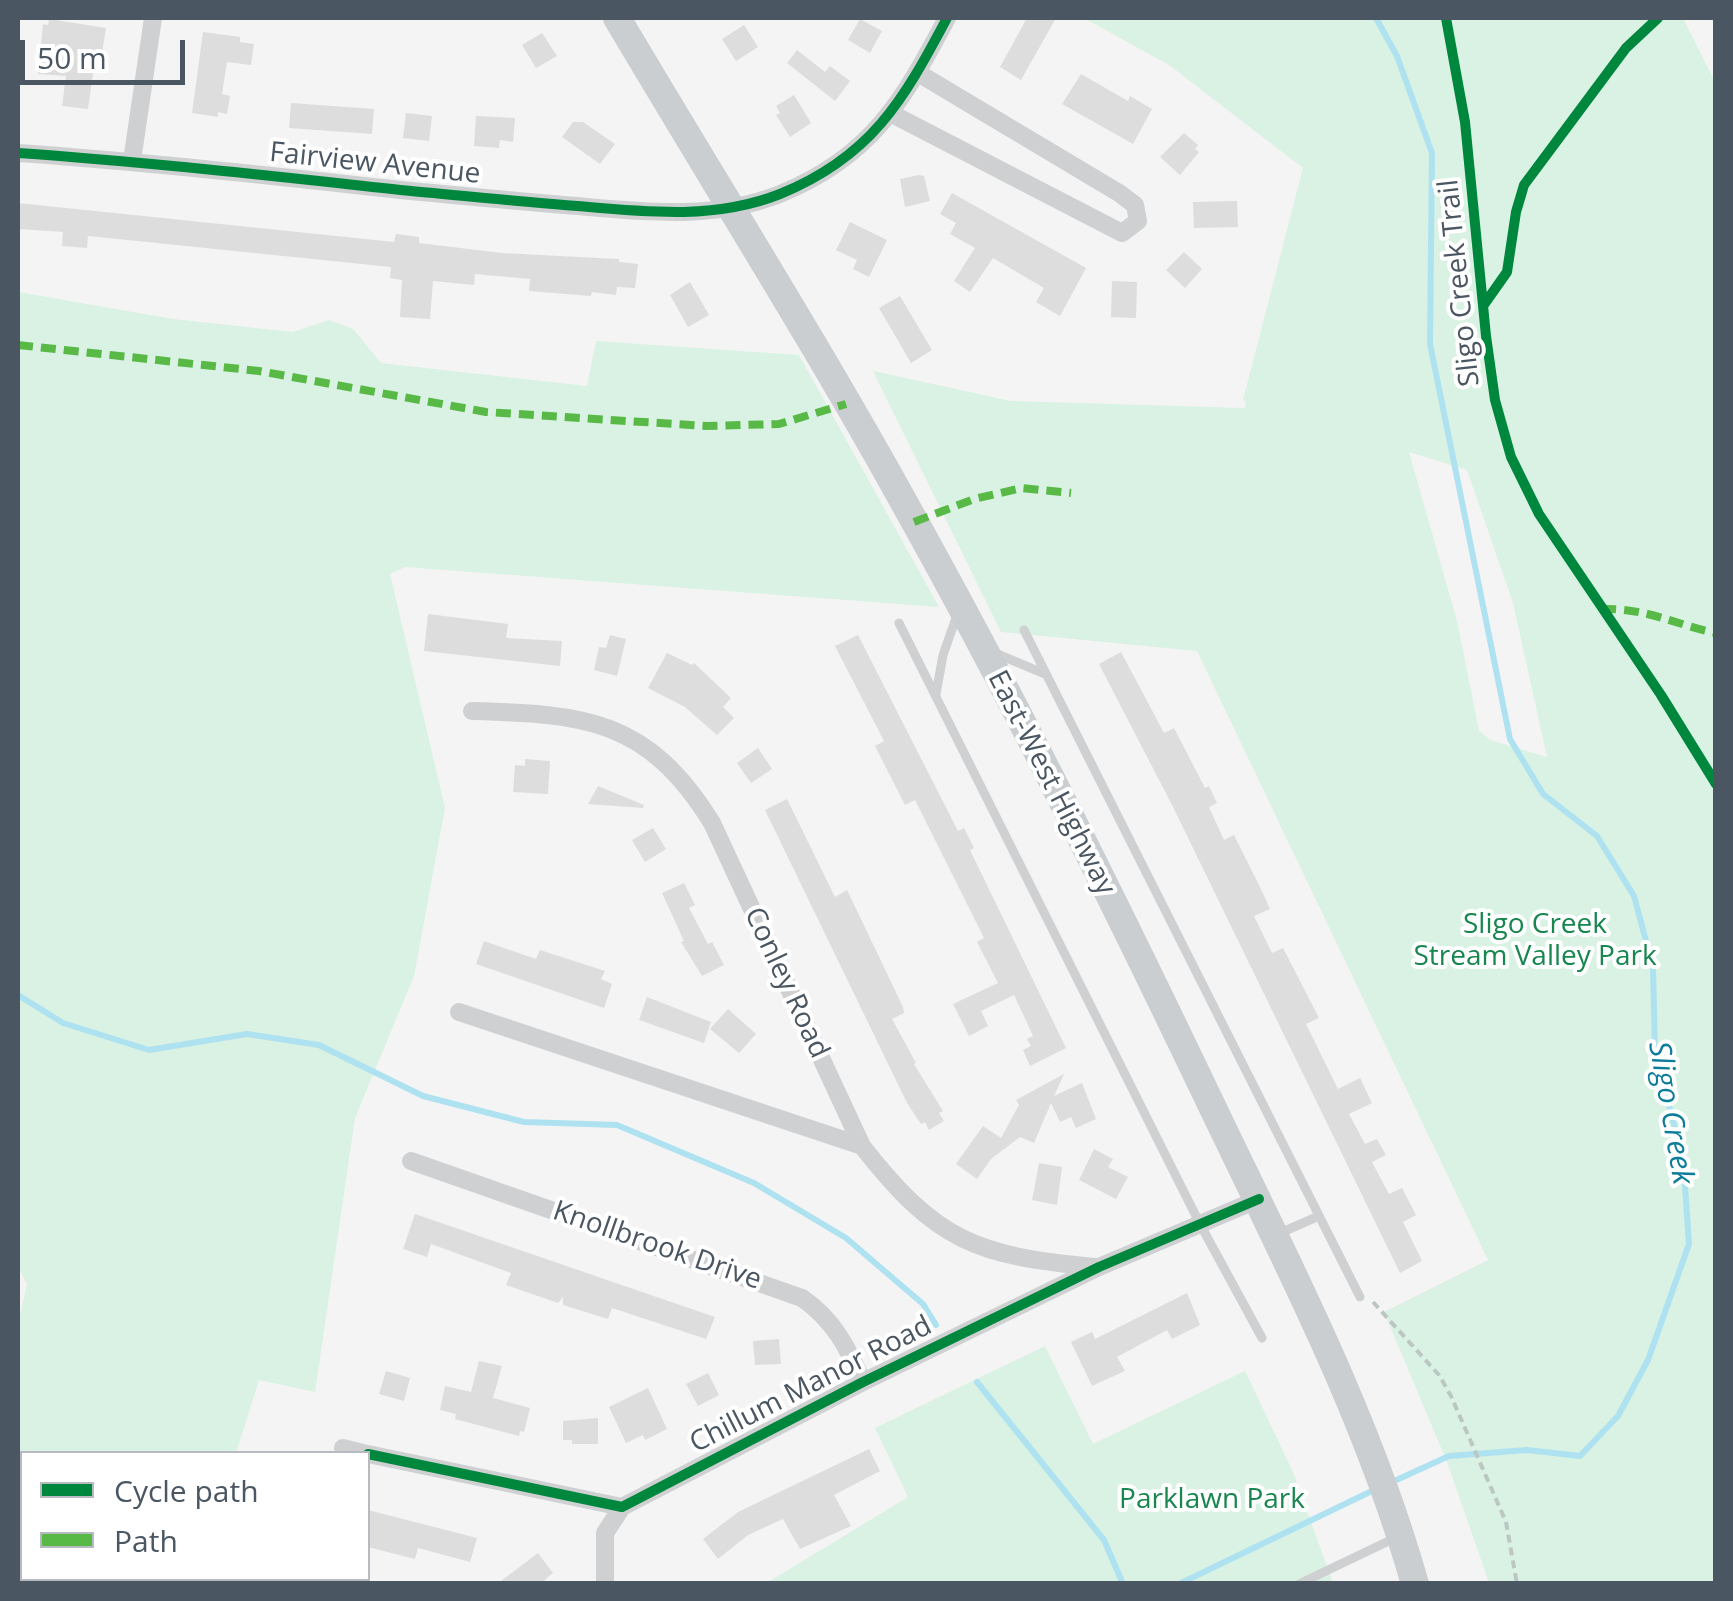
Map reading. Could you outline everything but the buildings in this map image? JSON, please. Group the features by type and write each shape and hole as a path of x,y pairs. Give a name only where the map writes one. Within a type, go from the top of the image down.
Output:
{"main road":[{"name":"East-West Highway","path":"617,18 901,496 1142,958 1331,1354 1375,1462 1415,1584"}],"street":[{"path":"132,161 153,18"},
{"name":"Fairview Avenue","path":"18,152 508,201 689,212 762,200 805,182 850,153 892,114 947,18"},
{"path":"892,114 1122,233 1138,221 1135,205 1120,193 918,73"},
{"name":"Conley Road","path":"472,711 537,712 583,718 649,749 684,781 712,823 862,1146 909,1200 961,1239 994,1253 1100,1267"},
{"path":"459,1012 862,1146"},
{"name":"Knollbrook Drive","path":"411,1161 802,1298 835,1327 863,1382"},
{"name":"Chillum Manor Road","path":"622,1507 863,1382 1100,1267 1259,1199"},
{"path":"343,1448 355,1451"},
{"path":"370,1455 622,1507 605,1533 605,1584"}],"lane":[{"path":"936,696 943,655 957,624 956,600"},
{"path":"899,624 1200,1224 1262,1338"},
{"path":"1024,630 1360,1296"},
{"path":"981,648 1042,670 1050,679"},
{"path":"1276,1236 1319,1216"},
{"path":"1299,1584 1398,1529"}],"path":[{"path":"1360,1296 1378,1303 1438,1375 1506,1522 1517,1584"}],"green space":[{"name":"Sligo Creek Stream Valley Park","path":"1084,18 1683,18 1716,84 1715,1583 1489,1583 1447,1462 1384,1312 1488,1260 1197,651 1001,632 873,371 1011,401 1245,408 1243,400 1303,168 1169,65","holes":["1409,452 1467,470 1513,603 1547,757 1490,740 1479,731 1457,621"]},
{"path":"18,292 173,319 293,332 329,320 353,329 381,363 587,386 596,341 799,355 939,607 405,567 390,574 445,808 414,976 355,1118 315,1392 259,1380 237,1451 20,1451 20,1581 275,1583 18,1583 18,1324 27,1284 18,1268"},
{"name":"Parklawn Park","path":"1045,1346 1093,1444 1245,1371 1293,1472 1333,1583 765,1584 908,1497 875,1428"}],"waterway":[{"name":"Sligo Creek","path":"1376,18 1397,56 1432,153 1430,344 1510,739 1543,794 1597,836 1634,896 1653,967 1655,1054 1683,1158 1689,1244 1648,1360 1618,1416 1580,1456 1527,1450 1449,1456 1392,1482"},
{"path":"18,995 63,1023 149,1050 247,1034 319,1045 423,1096 524,1122 617,1125 754,1183 846,1238 923,1304 936,1325"},
{"path":"977,1382 1104,1540 1123,1584"},
{"name":"Sligo Creek","path":"1179,1584 1376,1489"}],"marked path":[{"path":"18,345 259,371 486,412 706,426 779,424 846,404"},
{"path":"914,522 974,499 1022,488 1071,493"},
{"path":"1601,609 1647,614 1716,633"}],"cycle path":[{"path":"18,153 628,210 730,208 780,194 811,179 861,144 899,100 947,18"},
{"name":"Sligo Creek Trail","path":"1446,18 1465,122 1495,400 1511,457 1539,514 1716,784"},
{"name":"Sligo Creek Trail","path":"1483,306 1507,272 1524,185 1626,48 1658,18"},
{"path":"370,1454 622,1507 863,1382 1099,1267 1259,1199"}]}
